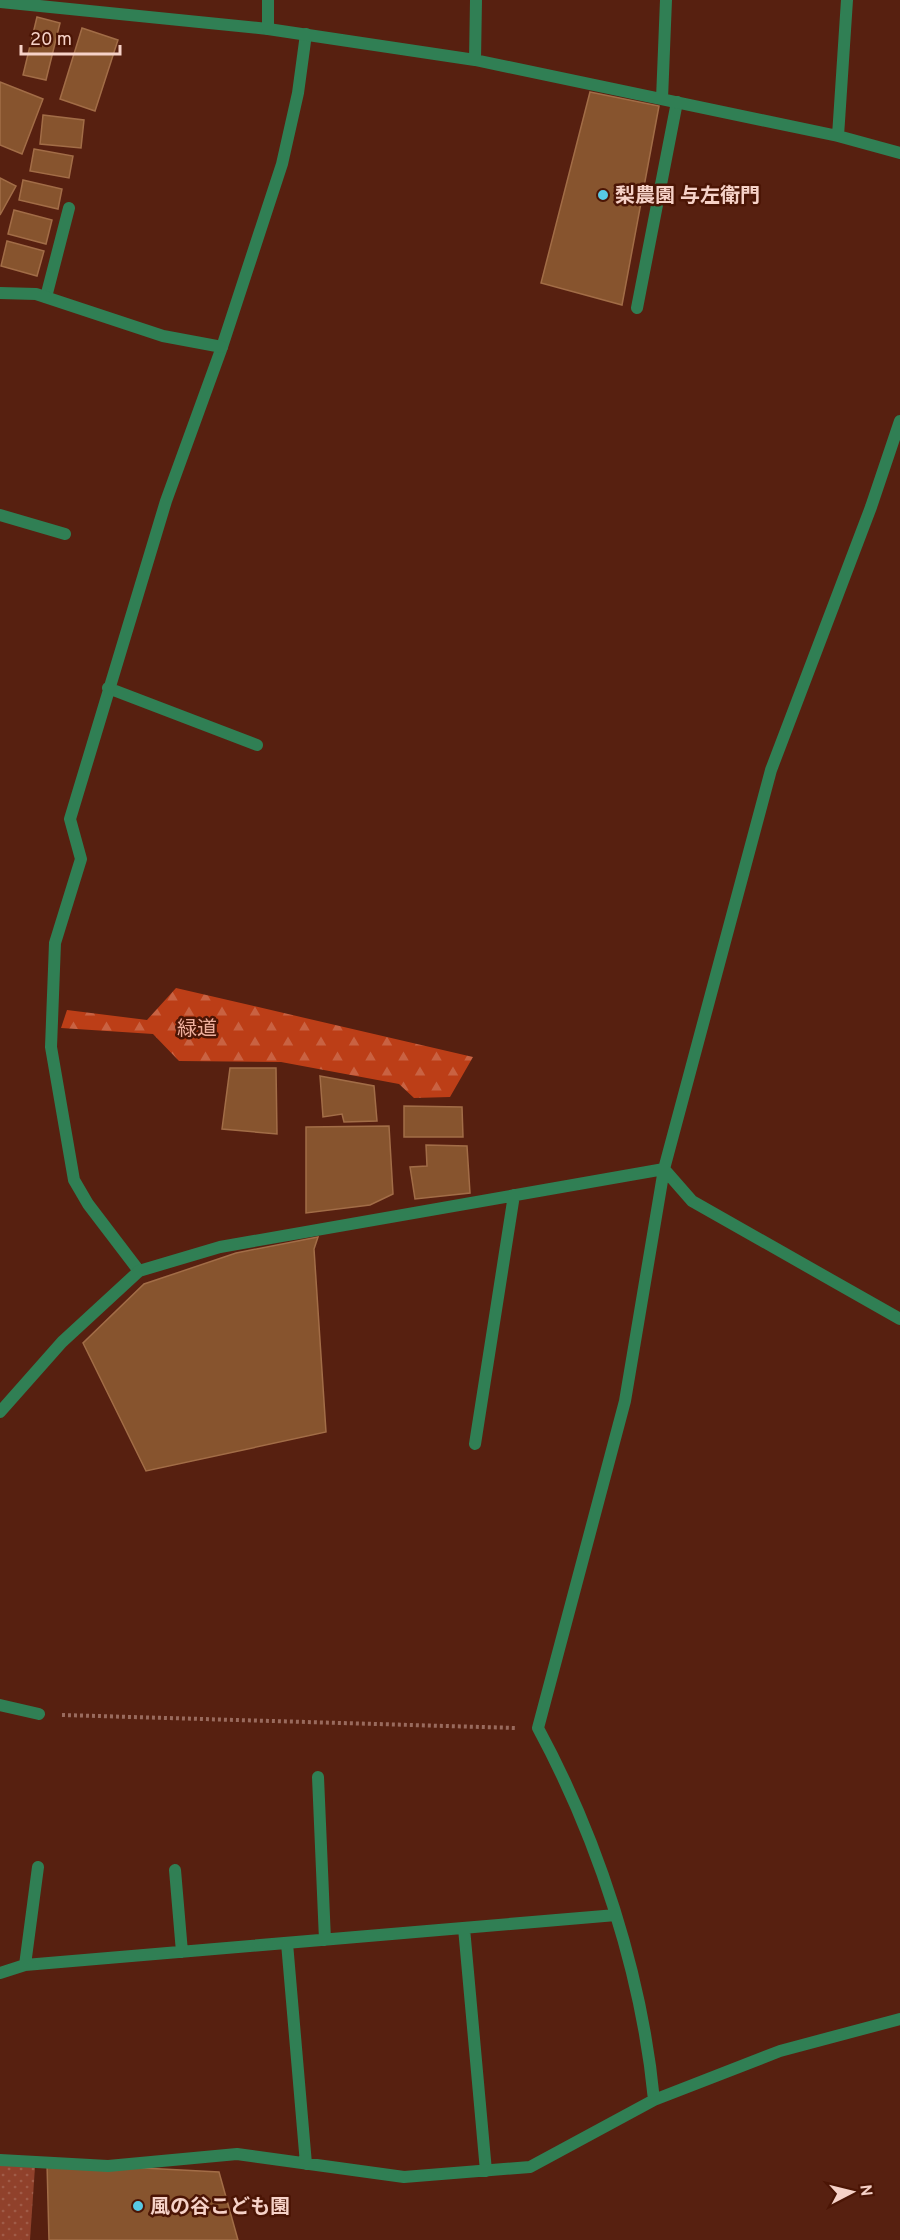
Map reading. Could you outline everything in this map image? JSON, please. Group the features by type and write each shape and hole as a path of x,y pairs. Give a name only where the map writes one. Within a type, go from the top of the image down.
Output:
{"street":[{"path":"268,0 268,29"},
{"path":"475,60 476,0"},
{"path":"662,99 666,0"},
{"path":"838,136 847,0"},
{"path":"0,2 48,3 268,29 475,60 838,136 900,153"},
{"path":"139,1270 88,1204 74,1180 51,1047 55,943 81,859 69,819 166,501 222,347 282,164 298,93 306,34"},
{"path":"637,308 677,102"},
{"path":"46,297 69,208"},
{"path":"0,293 46,297 163,336 222,347"},
{"path":"654,2100 649,2050 616,1915 568,1783 538,1728 625,1401 664,1169 771,770 871,507 900,421"},
{"path":"0,515 65,534"},
{"path":"108,688 256,745"},
{"path":"0,1412 62,1342 139,1270 220,1247 664,1169"},
{"path":"664,1169 692,1201 900,1319"},
{"path":"475,1444 514,1195"},
{"path":"0,1705 39,1714"},
{"path":"318,1777 325,1940"},
{"path":"25,1965 38,1867"},
{"path":"175,1870 182,1952"},
{"path":"0,1973 25,1965 616,1915"},
{"path":"464,1928 486,2170"},
{"path":"287,1943 306,2164"},
{"path":"0,2160 108,2166 237,2154 404,2176 530,2168 654,2100 780,2051 900,2019"}],"path":[{"path":"39,1714 538,1728"}],"green space":[{"name":"緑道","path":"176,988 473,1057 450,1097 414,1098 399,1084 281,1062 179,1061 153,1034 61,1028 67,1010 147,1020"}],"shaded area":[{"path":"0,2163 35,2167 30,2240 0,2240"}],"building":[{"path":"37,17 60,23 46,80 23,75"},
{"path":"82,28 118,40 95,111 60,99"},
{"path":"0,82 43,99 22,154 0,145"},
{"name":"梨農園 与左衛門","path":"590,92 659,106 622,305 541,283"},
{"path":"43,115 84,120 81,148 40,144"},
{"path":"34,149 73,156 69,178 30,171"},
{"path":"0,178 16,186 0,215"},
{"path":"23,180 62,189 58,209 19,200"},
{"path":"14,210 52,220 46,244 8,234"},
{"path":"7,241 44,251 37,276 1,266"},
{"path":"230,1068 276,1068 277,1134 222,1129"},
{"path":"320,1076 374,1086 377,1121 344,1122 342,1114 323,1117"},
{"path":"404,1106 462,1107 463,1137 404,1137"},
{"path":"389,1126 393,1194 370,1205 306,1213 306,1127"},
{"path":"426,1145 467,1146 470,1193 415,1199 410,1167 427,1166"},
{"path":"318,1237 314,1249 326,1432 146,1471 83,1343 144,1284 236,1253"},
{"name":"風の谷こども園","path":"47,2163 219,2172 238,2240 49,2240"}],"place":[{"name":"梨農園 与左衛門","path":"603,195"},
{"name":"風の谷こども園","path":"138,2206"}]}
